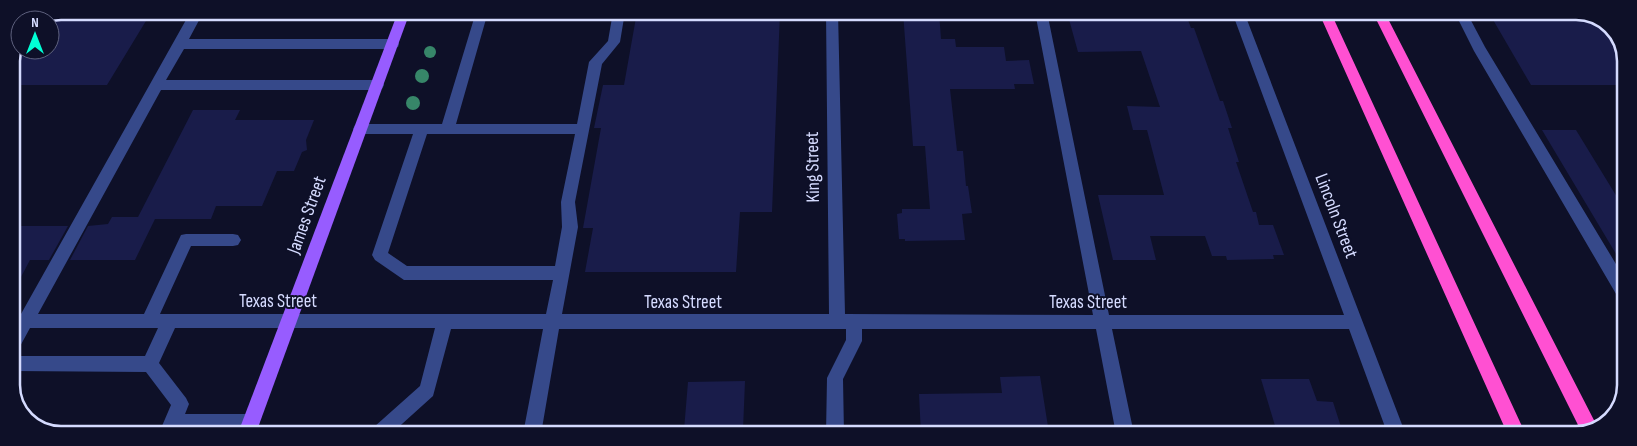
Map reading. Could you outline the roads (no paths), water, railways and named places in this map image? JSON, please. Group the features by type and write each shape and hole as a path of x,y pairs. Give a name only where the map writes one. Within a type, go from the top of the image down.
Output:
{"highway":[{"path":"1328,20 1513,426"},
{"path":"1383,20 1587,424"}],"main road":[{"name":"James Street","path":"250,426 401,20"}],"street":[{"path":"20,318 193,20"},
{"path":"447,129 480,20"},
{"path":"533,426 570,227 568,202 596,62 614,42 618,20"},
{"name":"King Street","path":"832,20 836,322"},
{"path":"1043,20 1123,426"},
{"name":"Lincoln Street","path":"1241,20 1394,426"},
{"path":"1465,20 1479,48 1617,281"},
{"path":"180,44 393,44"},
{"path":"157,85 377,85"},
{"path":"360,129 583,129"},
{"path":"422,129 380,255 404,273 561,274"},
{"path":"149,321 186,240 234,240"},
{"name":"Texas Street","path":"20,321 1354,322"},
{"path":"150,364 170,321"},
{"path":"389,426 427,390 445,322"},
{"path":"835,426 834,378 854,342 854,322"},
{"path":"20,364 150,364"},
{"path":"150,364 180,404 172,426"}]}
